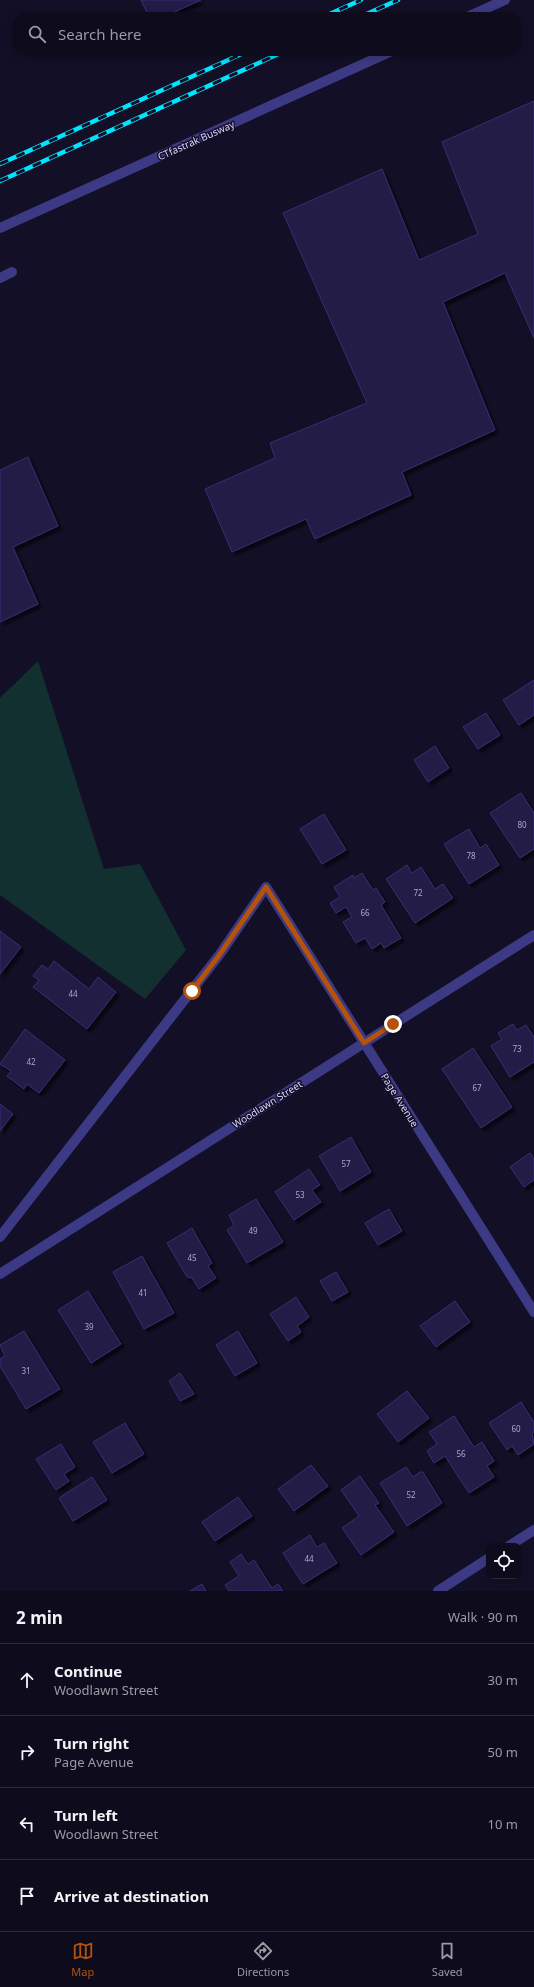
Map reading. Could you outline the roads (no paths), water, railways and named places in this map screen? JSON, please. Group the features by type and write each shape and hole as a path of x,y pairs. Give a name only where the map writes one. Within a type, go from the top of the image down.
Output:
{"street":[{"path":"479,12 505,0"},
{"name":"CTfastrak Busway","path":"0,228 381,56"},
{"path":"0,278 12,272"},
{"name":"Page Avenue","path":"0,1237 220,954 266,887 534,1312"},
{"name":"Woodlawn Street","path":"0,1274 534,935"},
{"path":"514,1543 534,1530"},
{"path":"438,1591 486,1560"}],"railway":[{"path":"334,12 361,0"},
{"path":"371,12 398,0"},
{"path":"0,164 237,56"},
{"path":"0,181 274,56"}]}
